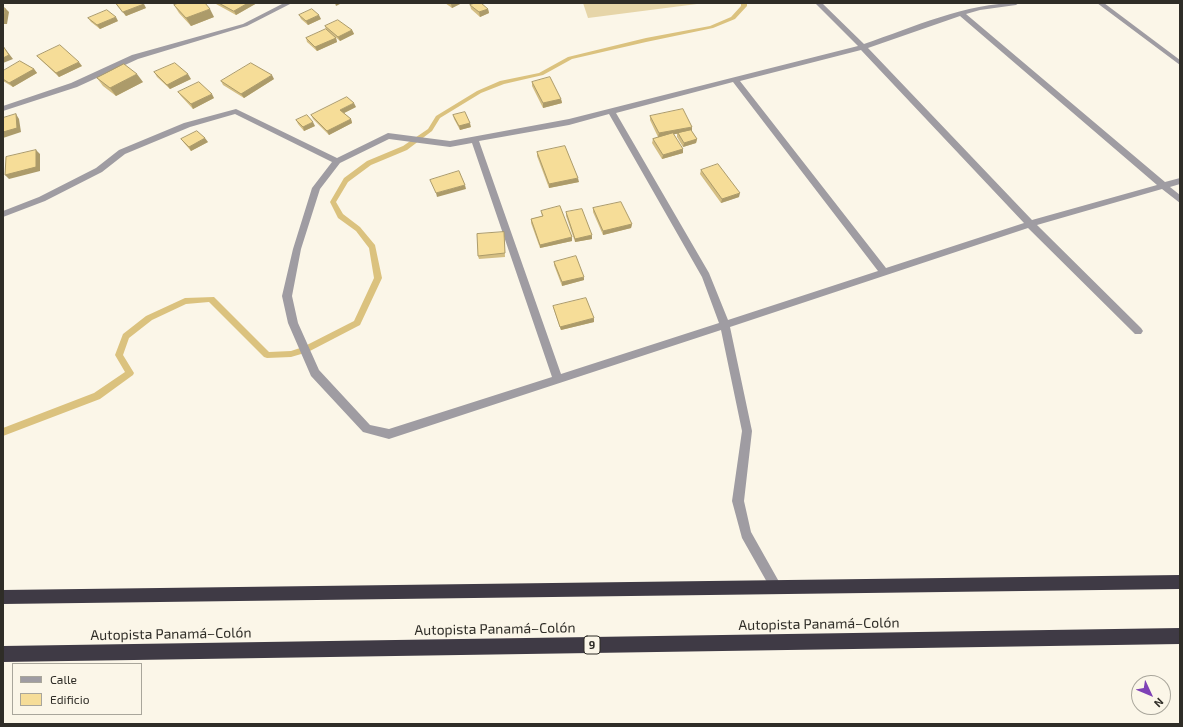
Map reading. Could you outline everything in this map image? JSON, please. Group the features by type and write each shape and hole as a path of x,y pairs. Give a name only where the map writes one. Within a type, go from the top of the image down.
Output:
{"highway":[{"path":"3,597 1180,582"},
{"name":"Autopista Panamá–Colón","path":"3,654 1180,636"}],"street":[{"path":"3,109 74,85 135,57 245,25 289,3"},
{"path":"818,3 863,47 1030,224 1138,330"},
{"path":"1016,3 980,8 961,13 863,47 569,122 450,144 388,136 337,161 316,188 297,249 287,296 293,323 315,373 367,429 389,434 1030,224 1180,181"},
{"path":"1100,3 1180,62"},
{"path":"961,13 1180,200"},
{"path":"735,80 884,272"},
{"path":"3,214 42,199 99,170 122,152 187,126 236,111 337,161"},
{"path":"611,111 706,276 725,325 747,431 738,501 746,534 776,587"},
{"path":"475,140 558,379"}],"shaded area":[{"path":"583,3 696,3 697,4 588,18"}],"building":[{"path":"116,3 143,3 144,4 123,12"},
{"path":"179,3 205,3 210,9 186,18 174,5"},
{"path":"219,3 248,3 234,11"},
{"path":"481,3 488,9 479,12 470,5"},
{"path":"3,8 5,8 3,20"},
{"path":"312,9 319,15 306,21 299,15"},
{"path":"107,10 116,17 97,25 88,18"},
{"path":"338,20 352,30 338,37 325,26"},
{"path":"326,29 336,38 315,47 306,38"},
{"path":"60,45 79,62 56,73 37,56"},
{"path":"3,46 9,55 3,58"},
{"path":"20,61 34,69 9,83 3,79 3,71"},
{"path":"175,63 188,74 167,85 154,72"},
{"path":"251,63 272,75 241,94 221,81"},
{"path":"124,64 137,74 110,88 97,78"},
{"path":"550,77 561,99 543,103 532,82"},
{"path":"199,82 212,94 191,104 178,92"},
{"path":"347,97 354,103 340,110 351,119 327,131 311,115"},
{"path":"683,109 692,127 659,133 650,116"},
{"path":"465,112 470,123 459,126 453,115"},
{"path":"16,114 17,128 3,132 3,118"},
{"path":"307,115 313,122 303,127 296,120"},
{"path":"691,130 697,139 684,143 678,133"},
{"path":"197,131 205,138 189,147 181,139"},
{"path":"673,133 683,149 663,155 653,139"},
{"path":"565,146 578,178 549,184 537,152"},
{"path":"36,150 36,167 5,175 6,157"},
{"path":"718,164 740,193 722,199 701,170"},
{"path":"459,171 465,185 436,193 430,180"},
{"path":"621,202 632,224 603,231 593,208"},
{"path":"560,206 572,237 540,245 531,219 543,216 541,211"},
{"path":"582,209 592,235 575,239 566,212"},
{"path":"504,232 505,253 478,256 477,234"},
{"path":"576,256 584,277 562,282 554,262"},
{"path":"586,298 594,318 560,327 553,306"}],"waterway":[{"path":"3,432 97,396 130,373 119,355 126,336 149,318 185,301 211,299 267,355 291,354 305,350 357,323 378,278 372,247 358,229 340,216 333,202 346,180 369,163 405,148 430,130 438,117 479,92 502,82 541,74 570,58 646,40 711,27 733,18 744,6 744,3"}]}
